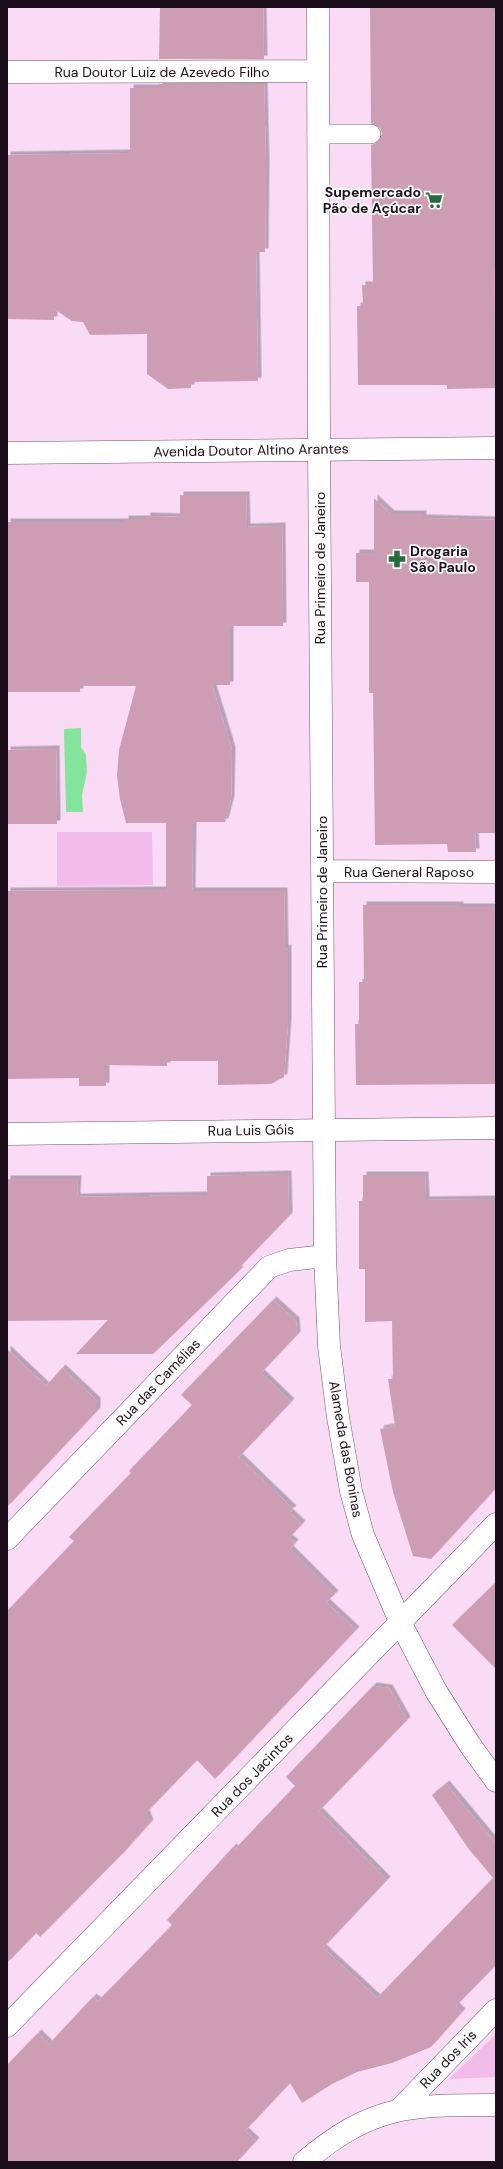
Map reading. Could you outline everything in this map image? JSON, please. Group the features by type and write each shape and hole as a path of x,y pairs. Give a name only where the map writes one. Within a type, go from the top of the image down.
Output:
{"street":[{"name":"Rua Primeiro de Janeiro","path":"318,7 317,134 324,1130"},
{"name":"Rua Doutor Luiz de Azevedo Filho","path":"7,72 317,72"},
{"name":"Avenida Doutor Altino Arantes","path":"7,452 496,448"},
{"name":"Rua General Raposo","path":"322,871 496,872"},
{"name":"Rua Luis Góis","path":"7,1134 496,1128"},
{"name":"Alameda das Boninas","path":"324,1130 325,1256 329,1346 338,1417 351,1491 363,1534 401,1624 436,1691 496,1781"},
{"name":"Rua das Camélias","path":"7,1539 270,1267 289,1260 325,1256"},
{"name":"Rua dos Jacintos","path":"7,2026 401,1624 496,1524"},
{"name":"Rua dos Iris","path":"400,2109 496,2010"},
{"path":"304,2162 357,2124 377,2115 419,2106 496,2105"}],"lane":[{"path":"317,134 371,134"}],"shaded area":[{"path":"81,728 81,747 86,755 87,772 82,795 83,812 66,812 64,729"},
{"path":"57,832 152,832 153,885 57,886"},
{"path":"496,2034 496,2077 449,2079"}],"building":[{"path":"160,7 263,7 264,59 159,59"},
{"name":"Supemercado Pão de Açúcar","path":"370,7 492,7 492,12 496,12 496,267 494,267 496,388 447,389 447,385 358,385 357,306 363,306 362,285 373,285 371,145 377,143 382,134 380,128 371,123"},
{"path":"159,84 264,84 266,166 265,252 256,252 258,381 191,382 191,388 168,389 147,374 147,334 90,335 83,322 72,321 54,309 54,320 7,319 7,155 130,153 130,88 159,88"},
{"path":"180,495 246,495 247,527 282,526 283,626 230,626 230,685 212,685 232,750 231,799 225,822 193,822 192,891 284,891 285,949 288,948 288,1022 284,1077 271,1084 218,1085 218,1061 167,1061 167,1066 106,1065 106,1086 79,1086 79,1078 7,1079 7,891 166,890 166,823 126,823 120,799 117,776 119,750 136,686 80,686 80,692 7,692 7,522 125,522 125,519 147,519 147,516 180,517"},
{"path":"374,498 391,514 423,514 423,518 496,520 496,833 475,833 476,852 448,852 447,844 375,845 373,693 369,693 369,582 356,582 356,553 374,553"},
{"path":"56,749 57,824 7,824 7,750"},
{"path":"363,905 460,905 460,907 496,907 496,1084 356,1085 355,1024 359,1024 359,982 364,982"},
{"path":"288,1174 289,1216 238,1269 240,1270 153,1354 76,1354 108,1320 7,1321 7,1179 78,1179 77,1197 207,1195 207,1176"},
{"path":"363,1175 425,1175 426,1200 496,1199 496,1488 431,1559 413,1556 393,1492 380,1429 395,1426 388,1379 393,1379 392,1321 365,1322 365,1269 359,1269 359,1201 363,1201"},
{"path":"273,1300 296,1321 297,1335 261,1373 291,1402 239,1457 293,1509 289,1512 302,1524 289,1538 295,1543 290,1549 335,1594 326,1602 356,1630 215,1779 197,1760 146,1813 150,1823 124,1852 40,1937 36,1933 7,1963 7,1611 74,1541 69,1537 131,1473 129,1471 149,1450 151,1452 151,1448 192,1405 181,1395"},
{"path":"7,1349 46,1386 62,1368 97,1401 97,1411 7,1507"},
{"path":"496,1582 496,1669 452,1625"},
{"path":"373,1686 389,1688 407,1720 319,1811 387,1880 323,1948 377,1998 493,1878 468,1848 432,1795 446,1784 496,1844 496,1965 456,2006 462,2012 431,2047 392,2063 357,2072 332,2084 302,2103 290,2083 245,2131 256,2141 237,2162 7,2162 7,2065 38,2033 49,2044 93,1997 98,2001 118,1981 172,1925 167,1920 233,1847 235,1849 295,1786 286,1777"}],"place":[{"name":"Supemercado Pão de Açúcar","path":"434,200"},
{"name":"Drogaria São Paulo","path":"397,559"}]}
